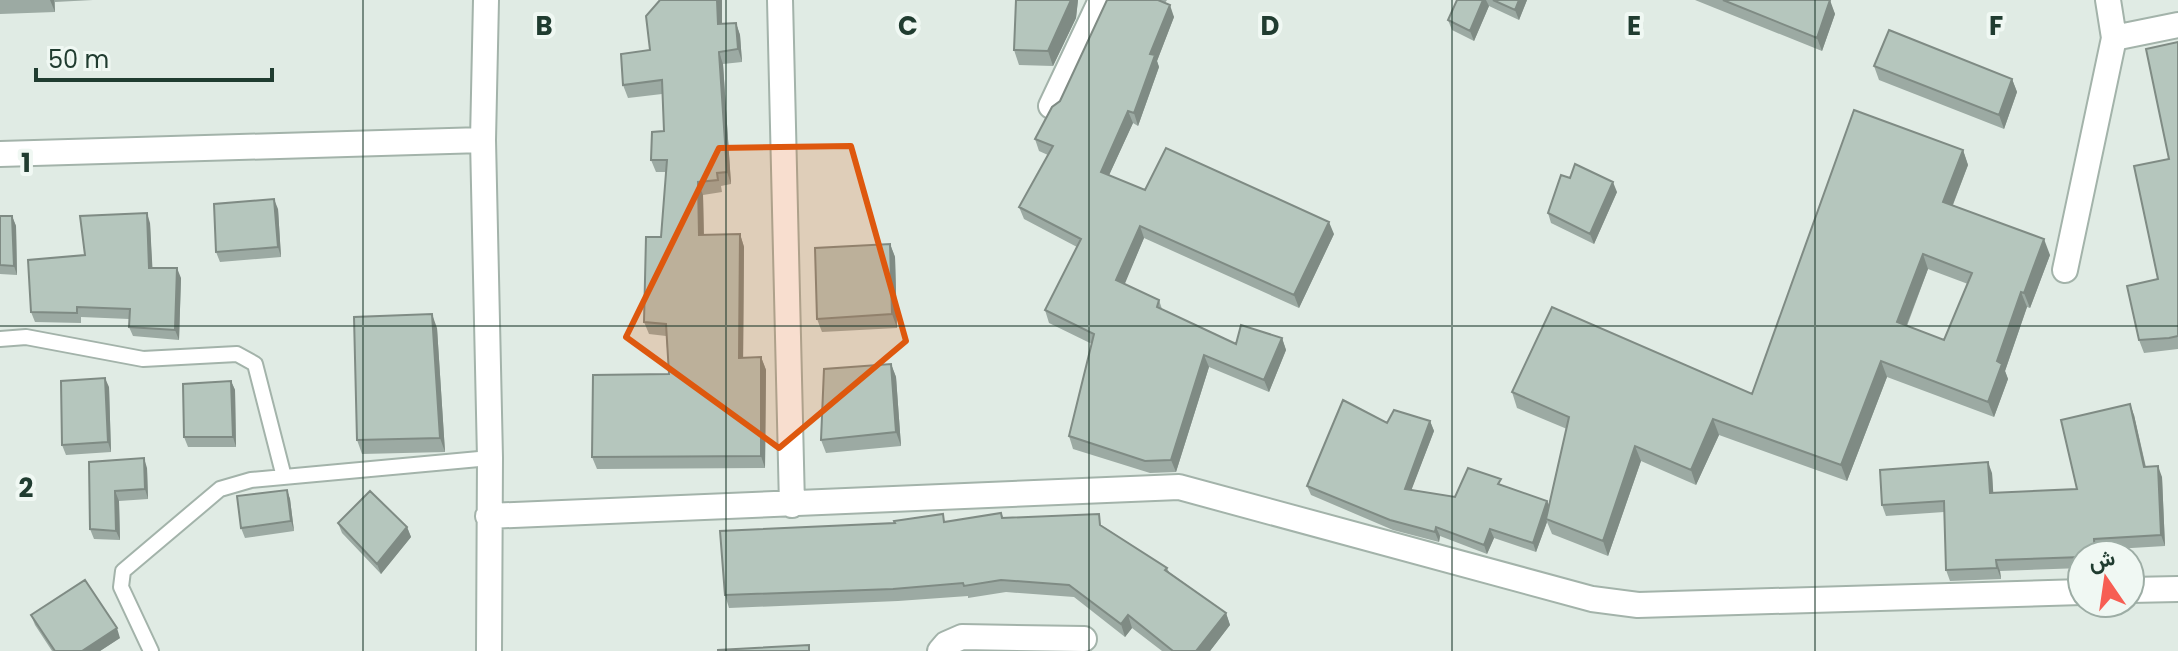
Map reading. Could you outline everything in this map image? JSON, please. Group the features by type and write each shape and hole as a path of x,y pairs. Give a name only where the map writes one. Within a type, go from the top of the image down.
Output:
{"street":[{"path":"486,0 483,140 490,458 489,651"},
{"path":"780,0 792,505"},
{"path":"1051,106 1101,0"},
{"path":"2065,270 2114,38 2108,0"},
{"path":"2114,38 2178,25"},
{"path":"0,154 483,140"},
{"path":"488,516 1179,487 1592,599 1638,605 2066,592"},
{"path":"2146,590 2178,589"},
{"path":"940,651 946,644 962,637 1084,639"}],"lane":[{"path":"0,339 26,337 143,359 237,354 255,364 284,477"},
{"path":"151,651 121,587 123,571 220,489 251,480 490,458"}],"highlighted area":[{"path":"851,146 906,341 779,448 626,337 719,148"}],"building":[{"path":"660,0 717,0 718,24 736,23 738,49 719,52 727,172 717,173 718,180 698,182 699,235 740,234 739,358 761,357 761,456 592,457 593,375 669,374 666,324 644,322 646,237 661,237 667,160 651,160 652,132 664,131 662,80 623,85 621,54 650,50 646,16"},
{"path":"1016,0 1071,0 1048,51 1014,50"},
{"path":"1107,0 1158,0 1170,5 1150,54 1155,55 1134,113 1128,111 1101,172 1145,190 1166,148 1329,222 1294,295 1140,226 1116,280 1159,300 1157,307 1236,344 1241,325 1282,338 1264,380 1204,355 1171,460 1145,461 1069,436 1094,334 1045,310 1081,239 1019,207 1053,146 1035,139 1052,107 1060,101"},
{"path":"1457,0 1483,0 1470,31 1448,20"},
{"path":"1493,0 1519,0 1515,10"},
{"path":"1723,0 1830,0 1817,38"},
{"path":"1889,30 2012,79 1999,115 1874,66"},
{"path":"2178,42 2178,336 2139,340 2127,286 2158,279 2134,166 2169,159 2146,49"},
{"path":"1854,110 1963,150 1943,202 2044,239 2024,293 2021,292 1997,361 2002,364 1988,402 1881,361 1841,465 1713,419 1691,470 1635,446 1603,541 1546,519 1569,417 1512,392 1552,307 1752,394","holes":["1923,254 1972,273 1944,340 1897,322"]},
{"path":"1575,164 1613,182 1590,234 1548,213 1561,175 1570,178"},
{"path":"274,199 278,247 216,252 214,204"},
{"path":"147,213 149,268 177,268 175,330 129,327 130,309 77,307 77,313 31,312 28,260 85,255 80,216"},
{"path":"0,216 12,216 14,266 0,265"},
{"path":"890,244 892,314 817,319 815,248"},
{"path":"432,314 440,438 357,440 354,317"},
{"path":"891,364 896,432 821,440 824,369"},
{"path":"105,378 108,442 62,445 61,381"},
{"path":"231,381 233,437 184,437 183,384"},
{"path":"1343,400 1387,423 1394,410 1430,421 1405,489 1455,497 1468,468 1501,479 1498,484 1547,501 1533,543 1490,529 1484,545 1436,527 1435,532 1390,520 1307,486"},
{"path":"2130,404 2144,467 2158,466 2161,535 2066,539 2066,558 1996,560 1997,568 1946,570 1944,501 1882,505 1880,470 1988,462 1990,493 2077,489 2061,420"},
{"path":"144,458 145,489 115,491 116,531 90,529 89,462"},
{"path":"287,490 291,521 241,528 237,496"},
{"path":"370,491 407,527 377,564 338,523"},
{"path":"1001,513 1002,518 1099,514 1100,525 1167,568 1165,570 1226,613 1196,651 1173,651 1128,615 1121,624 1069,585 1001,580 964,586 963,583 893,589 725,595 720,531 895,523 943,514 944,522"},
{"path":"85,580 117,628 82,651 55,651 31,615"},
{"path":"809,645 809,651 718,651 718,650"}]}
